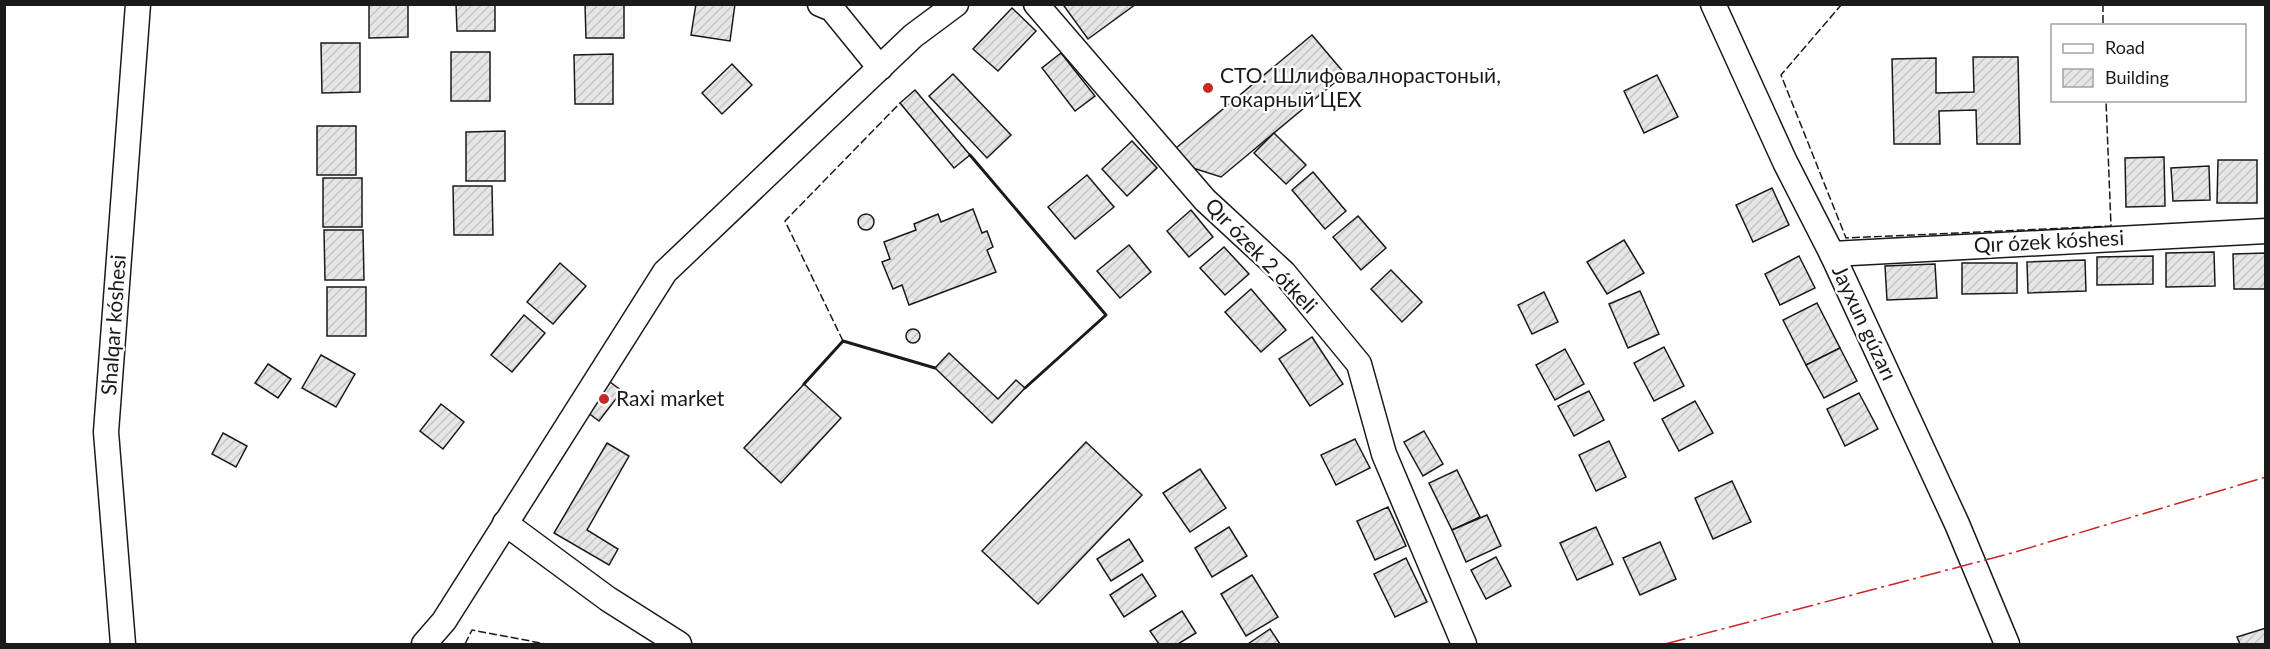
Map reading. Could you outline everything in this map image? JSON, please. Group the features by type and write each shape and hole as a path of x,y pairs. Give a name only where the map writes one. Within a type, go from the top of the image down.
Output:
{"street":[{"name":"Shalqar kóshesi","path":"123,645 106,432 138,4"},
{"path":"820,4 832,9 880,68"},
{"path":"424,645 444,621 665,273 913,36 956,4"},
{"name":"Qır ózek 2 ótkeli","path":"1036,4 1205,200 1284,273 1359,364 1384,454 1464,645"},
{"name":"Jayxun gúzarı","path":"1713,4 1785,162 1832,254 1957,524 2007,645"},
{"name":"Qır ózek kóshesi","path":"1832,254 2265,231"},
{"path":"505,523 608,599 679,645"}],"building":[{"path":"369,4 408,4 408,37 369,38"},
{"path":"456,4 495,4 495,31 457,31"},
{"path":"585,4 624,4 624,38 586,38"},
{"path":"696,4 735,4 730,41 691,35"},
{"path":"1065,4 1136,4 1088,39 1064,6"},
{"path":"1012,8 1036,31 998,71 973,49"},
{"path":"1312,35 1345,74 1221,177 1193,168 1176,148"},
{"path":"321,43 360,43 360,92 322,93"},
{"path":"451,52 490,52 490,101 451,101"},
{"path":"1061,53 1095,96 1075,111 1042,68"},
{"path":"613,54 613,104 575,104 574,55"},
{"path":"1973,57 2018,57 2020,144 1977,144 1976,110 1939,111 1940,144 1894,144 1892,59 1936,58 1936,93 1974,92"},
{"path":"732,64 752,85 722,114 702,93"},
{"path":"953,74 1011,135 987,158 929,96"},
{"path":"1657,75 1678,117 1644,133 1624,91"},
{"path":"915,90 970,155 954,168 900,103"},
{"path":"317,126 356,126 356,175 317,175"},
{"path":"505,131 505,181 466,181 466,132"},
{"path":"1274,133 1306,165 1286,184 1254,153"},
{"path":"1132,141 1157,168 1127,196 1102,169"},
{"path":"2164,157 2165,206 2126,207 2125,158"},
{"path":"2218,160 2257,160 2257,203 2217,203"},
{"path":"2209,166 2210,200 2173,201 2171,168"},
{"path":"1313,172 1346,211 1325,229 1292,190"},
{"path":"1087,175 1114,207 1075,239 1048,207"},
{"path":"323,178 362,178 362,227 323,227"},
{"path":"453,186 492,186 493,235 454,235"},
{"path":"1772,188 1789,225 1753,242 1736,205"},
{"path":"973,209 982,233 987,231 993,247 987,250 996,272 909,305 902,285 893,289 882,262 890,259 884,242 916,230 914,224 938,214 941,222"},
{"path":"1191,210 1213,237 1189,257 1167,231"},
{"path":"866,214 874,222 866,230 858,222"},
{"path":"1358,216 1386,248 1361,270 1333,237"},
{"path":"324,230 363,230 364,280 325,280"},
{"path":"1624,240 1644,273 1607,294 1587,262"},
{"path":"1129,245 1151,272 1120,298 1097,271"},
{"path":"1224,247 1249,274 1225,295 1200,268"},
{"path":"2214,252 2215,286 2166,287 2166,253"},
{"path":"2266,253 2266,289 2234,289 2233,254"},
{"path":"1799,256 1815,288 1780,305 1765,274"},
{"path":"2153,256 2153,284 2097,285 2097,257"},
{"path":"2085,260 2086,291 2028,293 2027,262"},
{"path":"560,263 586,286 553,324 527,302"},
{"path":"1962,263 2017,263 2017,293 1962,294"},
{"path":"1935,264 1937,298 1887,300 1885,266"},
{"path":"1391,270 1422,302 1402,322 1371,289"},
{"path":"327,287 366,287 366,336 327,336"},
{"path":"1251,289 1286,330 1261,352 1225,312"},
{"path":"1640,291 1659,334 1628,348 1609,304"},
{"path":"1544,292 1558,322 1532,334 1518,305"},
{"path":"1817,303 1840,348 1806,365 1783,320"},
{"path":"524,315 545,333 512,372 491,355"},
{"path":"910,329 916,329 920,336 916,343 910,343 906,339 906,333"},
{"path":"1312,337 1343,384 1310,406 1279,359"},
{"path":"1664,347 1684,386 1654,401 1634,363"},
{"path":"1840,348 1857,381 1824,398 1806,365"},
{"path":"1565,349 1584,384 1555,400 1536,365"},
{"path":"949,353 998,399 1016,380 1025,388 992,423 935,368"},
{"path":"321,355 355,374 336,407 302,388"},
{"path":"268,364 291,379 278,398 255,383"},
{"path":"610,382 622,391 599,421 587,412"},
{"path":"804,384 841,418 781,483 744,448"},
{"path":"1589,391 1604,420 1574,436 1558,406"},
{"path":"1859,393 1878,429 1845,446 1827,409"},
{"path":"1695,401 1713,433 1679,451 1662,419"},
{"path":"441,404 464,422 443,449 420,431"},
{"path":"1424,431 1443,464 1423,476 1404,442"},
{"path":"223,433 247,446 236,467 212,454"},
{"path":"1355,439 1370,468 1336,485 1321,455"},
{"path":"1609,441 1626,477 1596,491 1579,455"},
{"path":"1086,442 1142,495 1038,604 982,551"},
{"path":"607,443 629,456 587,530 618,549 609,565 554,533"},
{"path":"1200,469 1226,508 1190,532 1163,493"},
{"path":"1457,470 1480,517 1452,530 1429,483"},
{"path":"1732,481 1751,522 1713,539 1695,498"},
{"path":"1388,507 1406,546 1375,560 1357,521"},
{"path":"1487,515 1501,546 1466,562 1452,530"},
{"path":"1229,527 1247,556 1212,577 1195,548"},
{"path":"1596,527 1613,564 1577,580 1560,543"},
{"path":"1129,539 1143,561 1111,581 1097,559"},
{"path":"1660,542 1676,579 1640,595 1623,558"},
{"path":"1496,557 1511,586 1486,599 1471,570"},
{"path":"1406,558 1427,602 1395,617 1374,574"},
{"path":"1142,574 1156,596 1124,617 1110,595"},
{"path":"1252,575 1278,617 1246,636 1221,594"},
{"path":"1182,611 1196,633 1178,644 1159,644 1150,631"},
{"path":"2266,628 2266,644 2240,644 2237,637"},
{"path":"1270,629 1280,644 1248,644"}],"fence":[{"path":"1842,4 1781,75 1846,238 2111,226 2106,102"},
{"path":"2103,4 2103,24"},
{"path":"843,341 785,221 900,103"},
{"path":"465,644 472,630 546,644"}],"wall":[{"path":"970,155 1106,315 1025,388"},
{"path":"804,384 843,341 935,368"}],"power":[{"path":"1665,644 2012,553 2266,477"}],"place":[{"name":"СТО. Шлифовалнорастоный, токарный ЦЕХ","path":"1208,88"},
{"name":"Raxi market","path":"604,399"}]}
